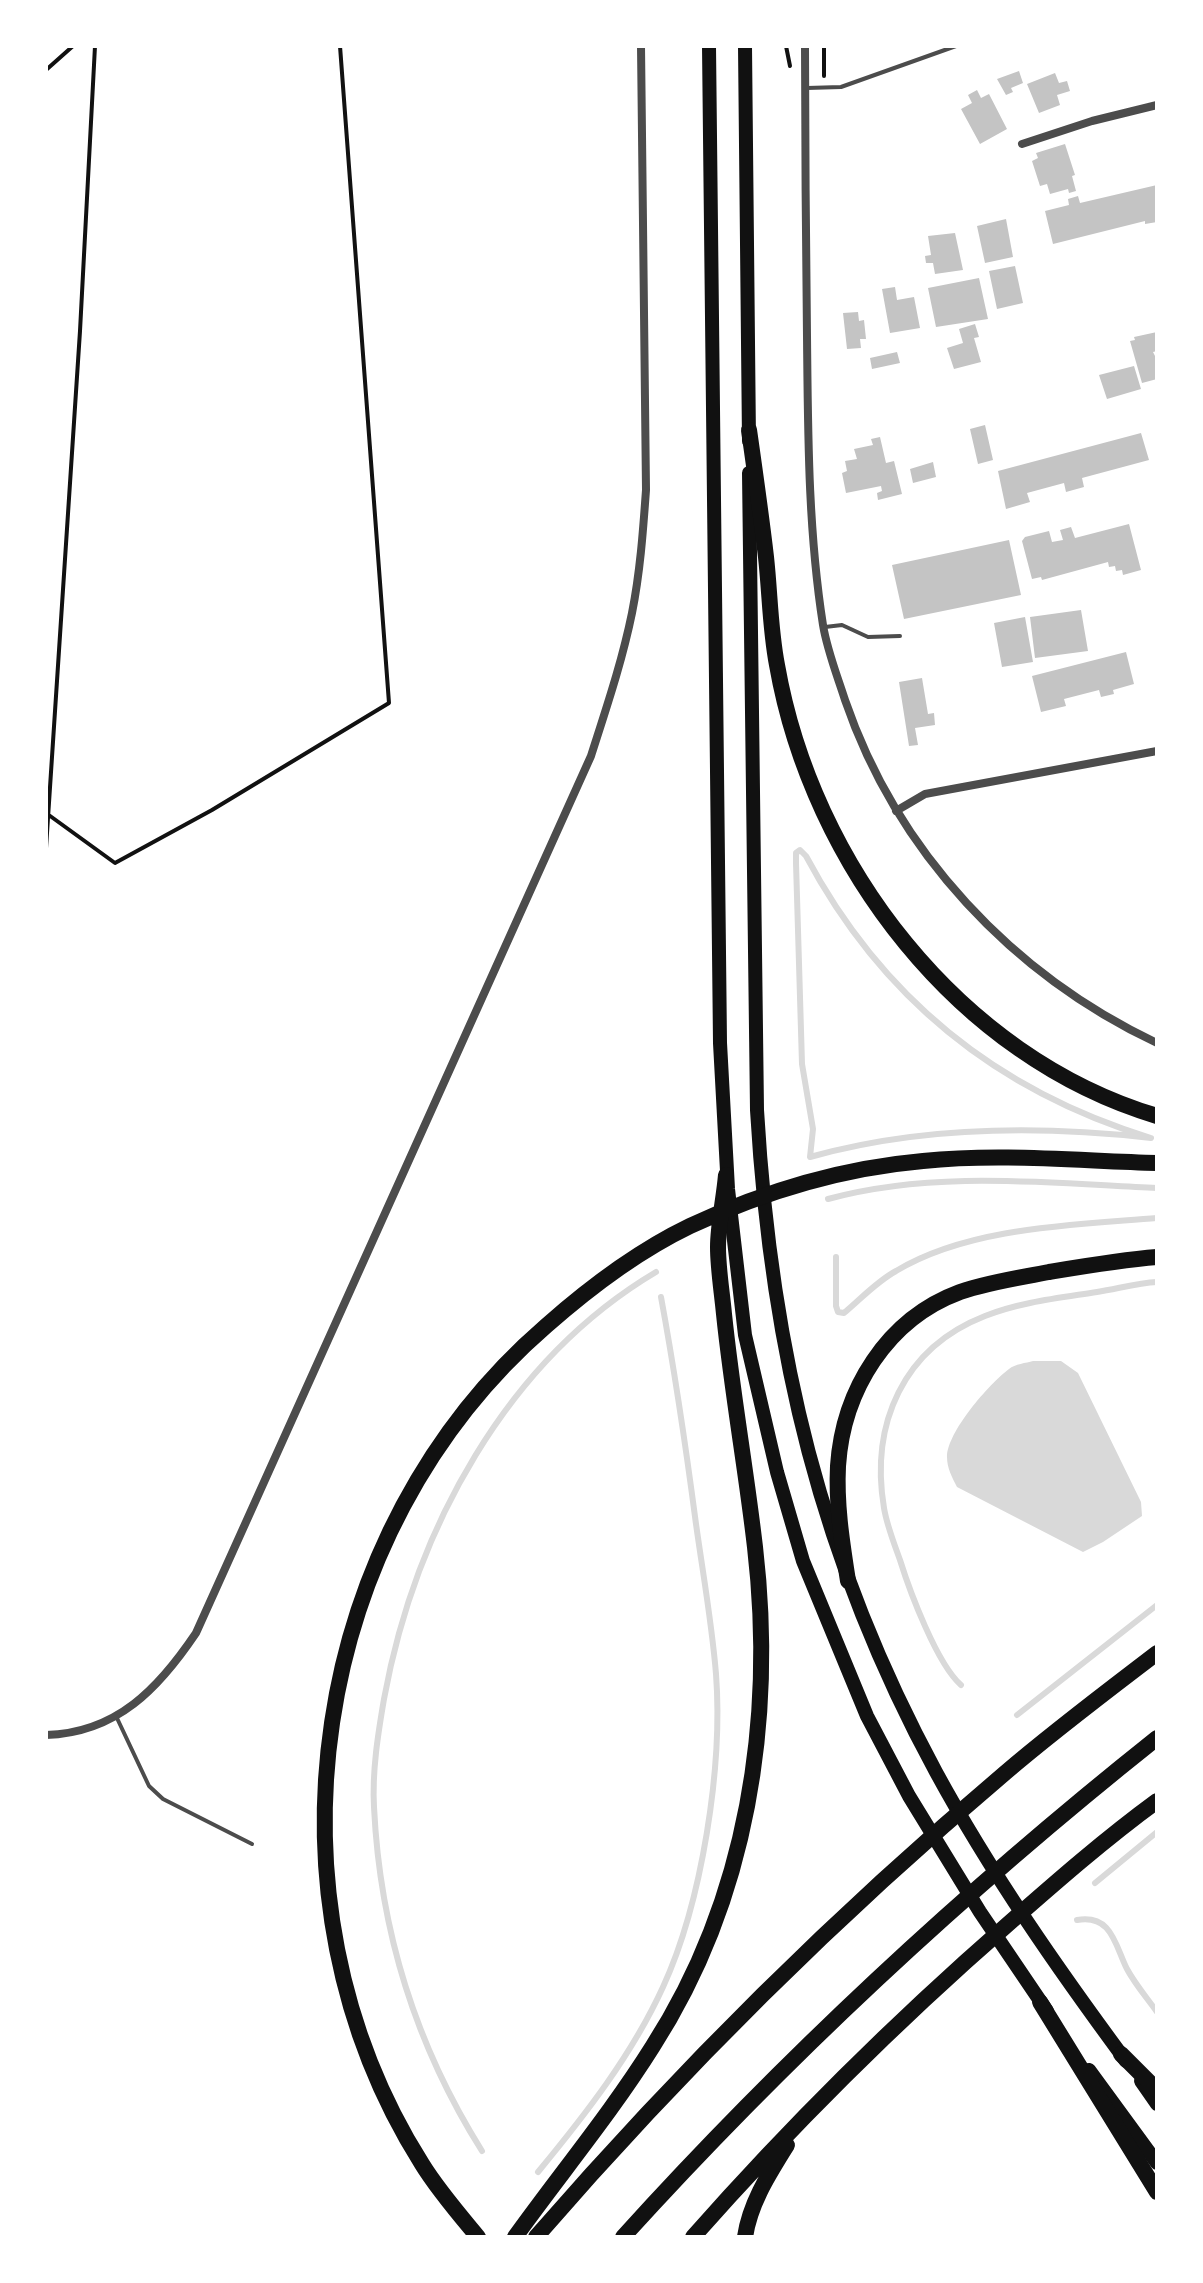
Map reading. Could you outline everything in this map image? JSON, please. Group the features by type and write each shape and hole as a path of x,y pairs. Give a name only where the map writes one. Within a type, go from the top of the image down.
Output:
{"highway":[{"path":"749,430 777,666 793,733 816,797 842,851 876,906 916,956 954,995 1033,1057 1084,1087 1157,1116"},
{"path":"478,2237 421,2163 394,2113 366,2049 346,1985 332,1919 325,1832 325,1776 342,1662 364,1592 393,1524 444,1440 476,1396 521,1347 574,1301 630,1261 688,1227 746,1203 858,1170 924,1160 989,1158 1157,1163"},
{"path":"515,2237 603,2120 678,2004 700,1957 734,1864 751,1791 761,1716 762,1658 755,1548 727,1340 726,1185"},
{"path":"848,1581 838,1508 838,1465 844,1426 860,1381 884,1346 925,1311 958,1293 992,1282 1157,1257"},
{"path":"536,2237 649,2110 834,1926 1005,1772 1157,1653"},
{"path":"623,2237 766,2086 876,1980 1046,1826 1157,1738"},
{"path":"693,2237 806,2114 969,1958 1058,1880 1157,1801"},
{"path":"1040,2002 1157,2192"},
{"path":"1121,2054 1157,2090"},
{"path":"745,2237 748,2219 766,2178 806,2114"}],"main road":[{"path":"709,46 720,1043 726,1185"},
{"path":"745,46 755,1042 761,1173 780,1330 796,1407 822,1503 848,1581 898,1697 970,1831 1044,1944 1157,2104"},
{"path":"725,1245 756,1391 798,1546 867,1716 939,1849 1040,2002 1157,2163"}],"street":[{"path":"46,1735 71,1733 116,1716 154,1688 196,1633 591,756 616,678 631,615 641,556 646,490 641,46"},
{"path":"805,46 808,496 823,627 852,721 896,811 932,862 976,914 1030,965 1078,1000 1157,1043"},
{"path":"1022,144 1092,121 1157,105"},
{"path":"896,811 925,794 1157,751"}],"lane":[{"path":"805,88 841,87 956,46"},
{"path":"823,627 842,625 868,637 900,636"},
{"path":"116,1716 149,1786 163,1799 252,1844"}],"path":[{"path":"46,70 73,46"},
{"path":"46,848 80,331 95,46"},
{"path":"47,814 115,863 212,810 389,703 340,46"},
{"path":"822,88 824,46"}],"shaded area":[{"path":"1033,1361 1061,1361 1078,1373 1141,1502 1142,1516 1083,1552 957,1487 948,1465 949,1447 954,1435 981,1397 1011,1367"}],"building":[{"path":"1019,71 1023,83 1011,88 1013,92 1006,95 997,79"},
{"path":"1055,73 1059,83 1067,81 1070,91 1057,95 1060,105 1039,113 1027,84"},
{"path":"977,90 981,98 989,94 1007,129 980,144 961,109 972,103 968,95"},
{"path":"1065,144 1075,175 1072,176 1076,191 1069,193 1068,189 1050,194 1047,184 1040,186 1032,161 1038,158 1036,153"},
{"path":"1157,185 1157,222 1145,224 1145,221 1053,244 1045,211 1069,205 1068,199 1078,196 1080,203"},
{"path":"1006,219 1013,257 985,263 977,226"},
{"path":"955,233 963,270 935,274 933,263 926,263 925,256 931,255 928,236"},
{"path":"1015,266 1023,303 997,309 989,271"},
{"path":"979,278 988,319 936,327 928,288"},
{"path":"895,287 897,300 914,297 920,328 890,333 882,289"},
{"path":"858,312 859,321 864,320 866,339 860,339 861,348 847,349 843,313"},
{"path":"975,324 979,337 974,338 981,362 954,369 947,348 963,343 959,329"},
{"path":"1157,332 1157,351 1153,352 1157,360 1157,379 1142,383 1130,341 1135,340 1134,337"},
{"path":"897,352 900,363 872,369 870,358"},
{"path":"1134,366 1141,389 1107,399 1099,375"},
{"path":"985,425 993,460 978,464 970,429"},
{"path":"1141,433 1149,460 1082,478 1084,487 1066,492 1064,483 1027,493 1030,502 1006,509 998,471"},
{"path":"880,437 886,463 894,461 902,494 878,500 877,493 882,491 881,486 846,493 842,473 847,471 845,461 857,459 854,449 873,445 871,439"},
{"path":"933,462 936,477 913,483 910,469"},
{"path":"1129,524 1141,570 1123,575 1122,570 1116,571 1115,566 1109,567 1108,562 1042,580 1041,577 1032,579 1022,541 1025,537 1049,531 1052,542 1063,540 1060,530 1071,527 1075,538"},
{"path":"1009,540 1021,595 904,619 892,565"},
{"path":"1081,610 1088,651 1035,658 1030,617"},
{"path":"1025,617 1033,662 1002,667 994,623"},
{"path":"1126,652 1134,684 1101,697 1099,690 1064,699 1066,706 1041,712 1032,676"},
{"path":"922,678 928,714 934,713 935,725 915,728 918,745 909,746 899,682"}],"waterway":[{"path":"800,850 870,954 908,996 949,1033 994,1066 1043,1094 1095,1118 1151,1138 1065,1131 979,1131 894,1139 810,1157 813,1129 802,1064 796,863 796,853 800,850"},
{"path":"828,1199 868,1190 950,1181 1157,1188"},
{"path":"836,1257 836,1306 838,1312 844,1313 889,1275 925,1256 956,1245 1057,1226 1157,1218"},
{"path":"482,2151 438,2070 420,2029 393,1943 384,1898 374,1807 375,1766 384,1699 398,1636 418,1574 444,1513 475,1456 512,1402 555,1352 603,1309 656,1272"},
{"path":"961,1685 943,1661 925,1627 885,1515 882,1447 898,1392 913,1369 933,1348 957,1330 985,1316 1040,1301 1157,1282"},
{"path":"538,2172 606,2084 651,2012 677,1953 689,1915 707,1834 716,1750 716,1674 661,1297"},
{"path":"1017,1715 1157,1605"},
{"path":"1095,1883 1157,1832"},
{"path":"1077,1920 1098,1922 1111,1933 1130,1975 1157,2012"}]}
